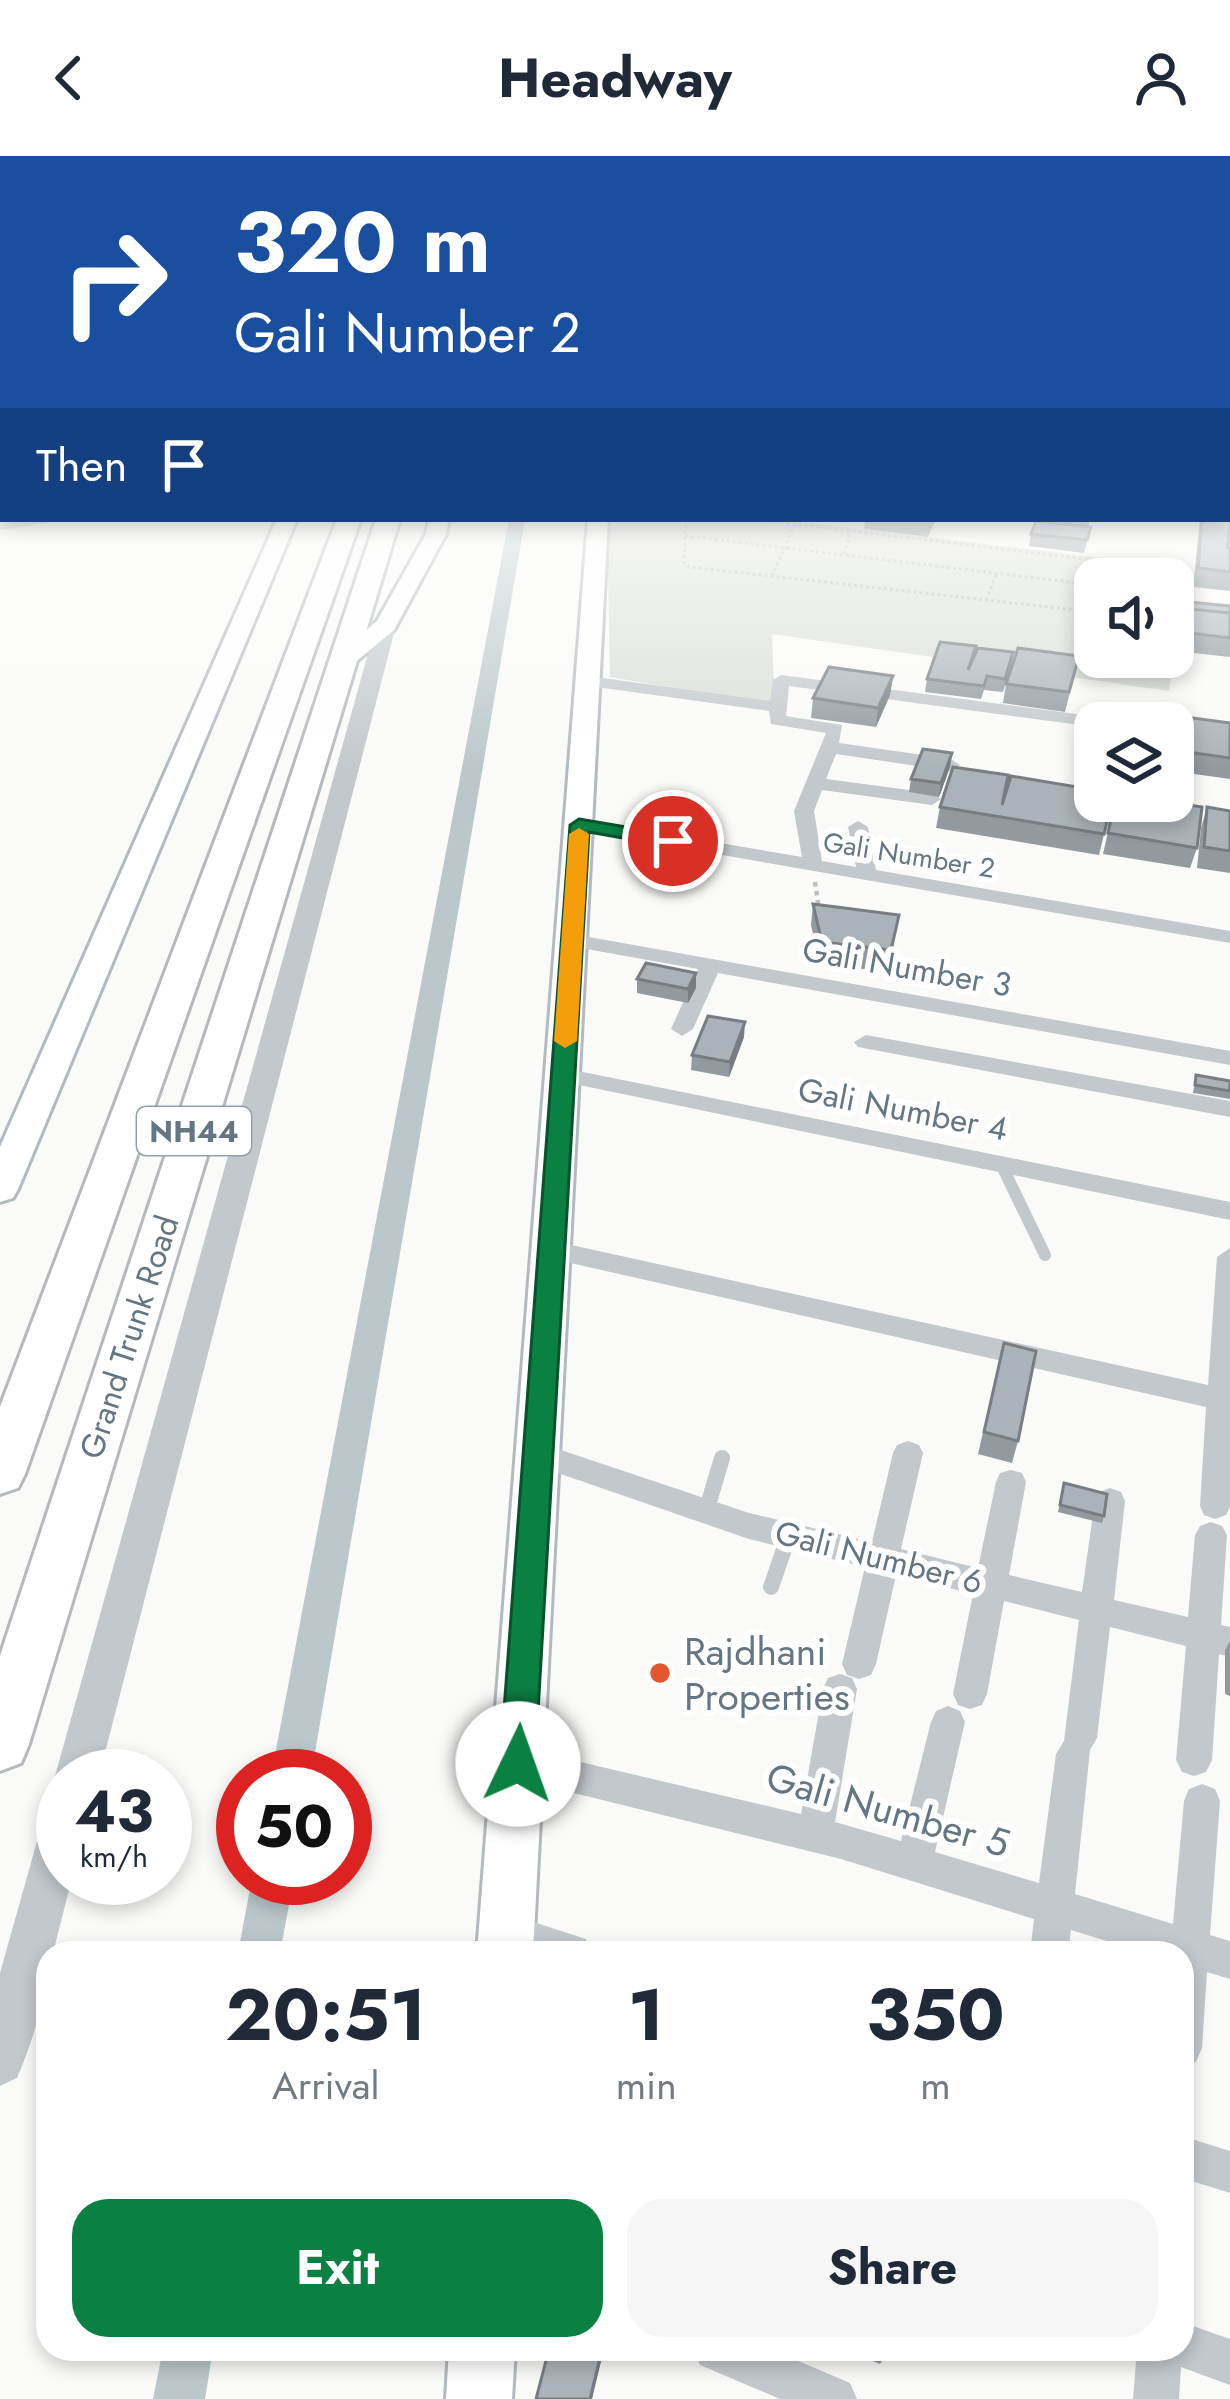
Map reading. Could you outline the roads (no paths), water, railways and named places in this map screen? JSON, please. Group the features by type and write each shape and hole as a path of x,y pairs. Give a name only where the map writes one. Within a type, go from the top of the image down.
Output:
{"highway":[{"name":"NH44","path":"0,1474 333,562"},
{"name":"Grand Trunk Road","path":"0,1744 375,562"}],"main road":[{"path":"0,1190 269,562"},
{"path":"344,659 386,625 421,562"},
{"path":"505,1941 596,562"},
{"path":"478,2399 481,2361"}],"street":[{"path":"84,1749 386,625"},
{"path":"813,866 804,811 836,729 777,720 778,682 787,678 1074,718"},
{"path":"589,680 778,707"},
{"path":"828,747 951,765"},
{"path":"814,783 932,800"},
{"name":"Gali Number 2","path":"579,825 1230,937"},
{"path":"858,827 867,874"},
{"name":"Gali Number 3","path":"572,940 1230,1058"},
{"path":"693,1023 711,965"},
{"path":"939,1055 952,1008"},
{"path":"866,1042 1230,1109"},
{"path":"1182,1100 1185,1050"},
{"name":"Gali Number 4","path":"563,1075 1230,1211"},
{"path":"553,1250 1225,1401"},
{"path":"1194,1760 1216,1638 1213,1520 1225,1401 1230,1257"},
{"name":"Gali Number 6","path":"535,1453 788,1535 1216,1638"},
{"path":"815,1834 908,1453"},
{"path":"914,1863 993,1586 1011,1482"},
{"path":"1051,1941 1110,1502"},
{"name":"Gali Number 5","path":"518,1764 815,1834 1171,1941"},
{"path":"1190,1941 1202,1801"},
{"path":"0,2061 42,1905"},
{"name":"Gali Number 5","path":"1194,1948 1230,1960"},
{"path":"1194,2161 1230,2173"},
{"path":"1194,2349 1230,2362"},
{"path":"744,2361 834,2399"},
{"path":"1156,2399 1159,2361"}],"lane":[{"path":"1000,1162 1045,1255"},
{"path":"706,1512 722,1458"},
{"path":"771,1587 788,1535"}],"waterway":[{"path":"296,1749 509,562"},
{"path":"261,1941 268,1905"},
{"path":"179,2399 186,2361"}],"place":[{"name":"Rajdhani Properties","path":"660,1673"}]}
